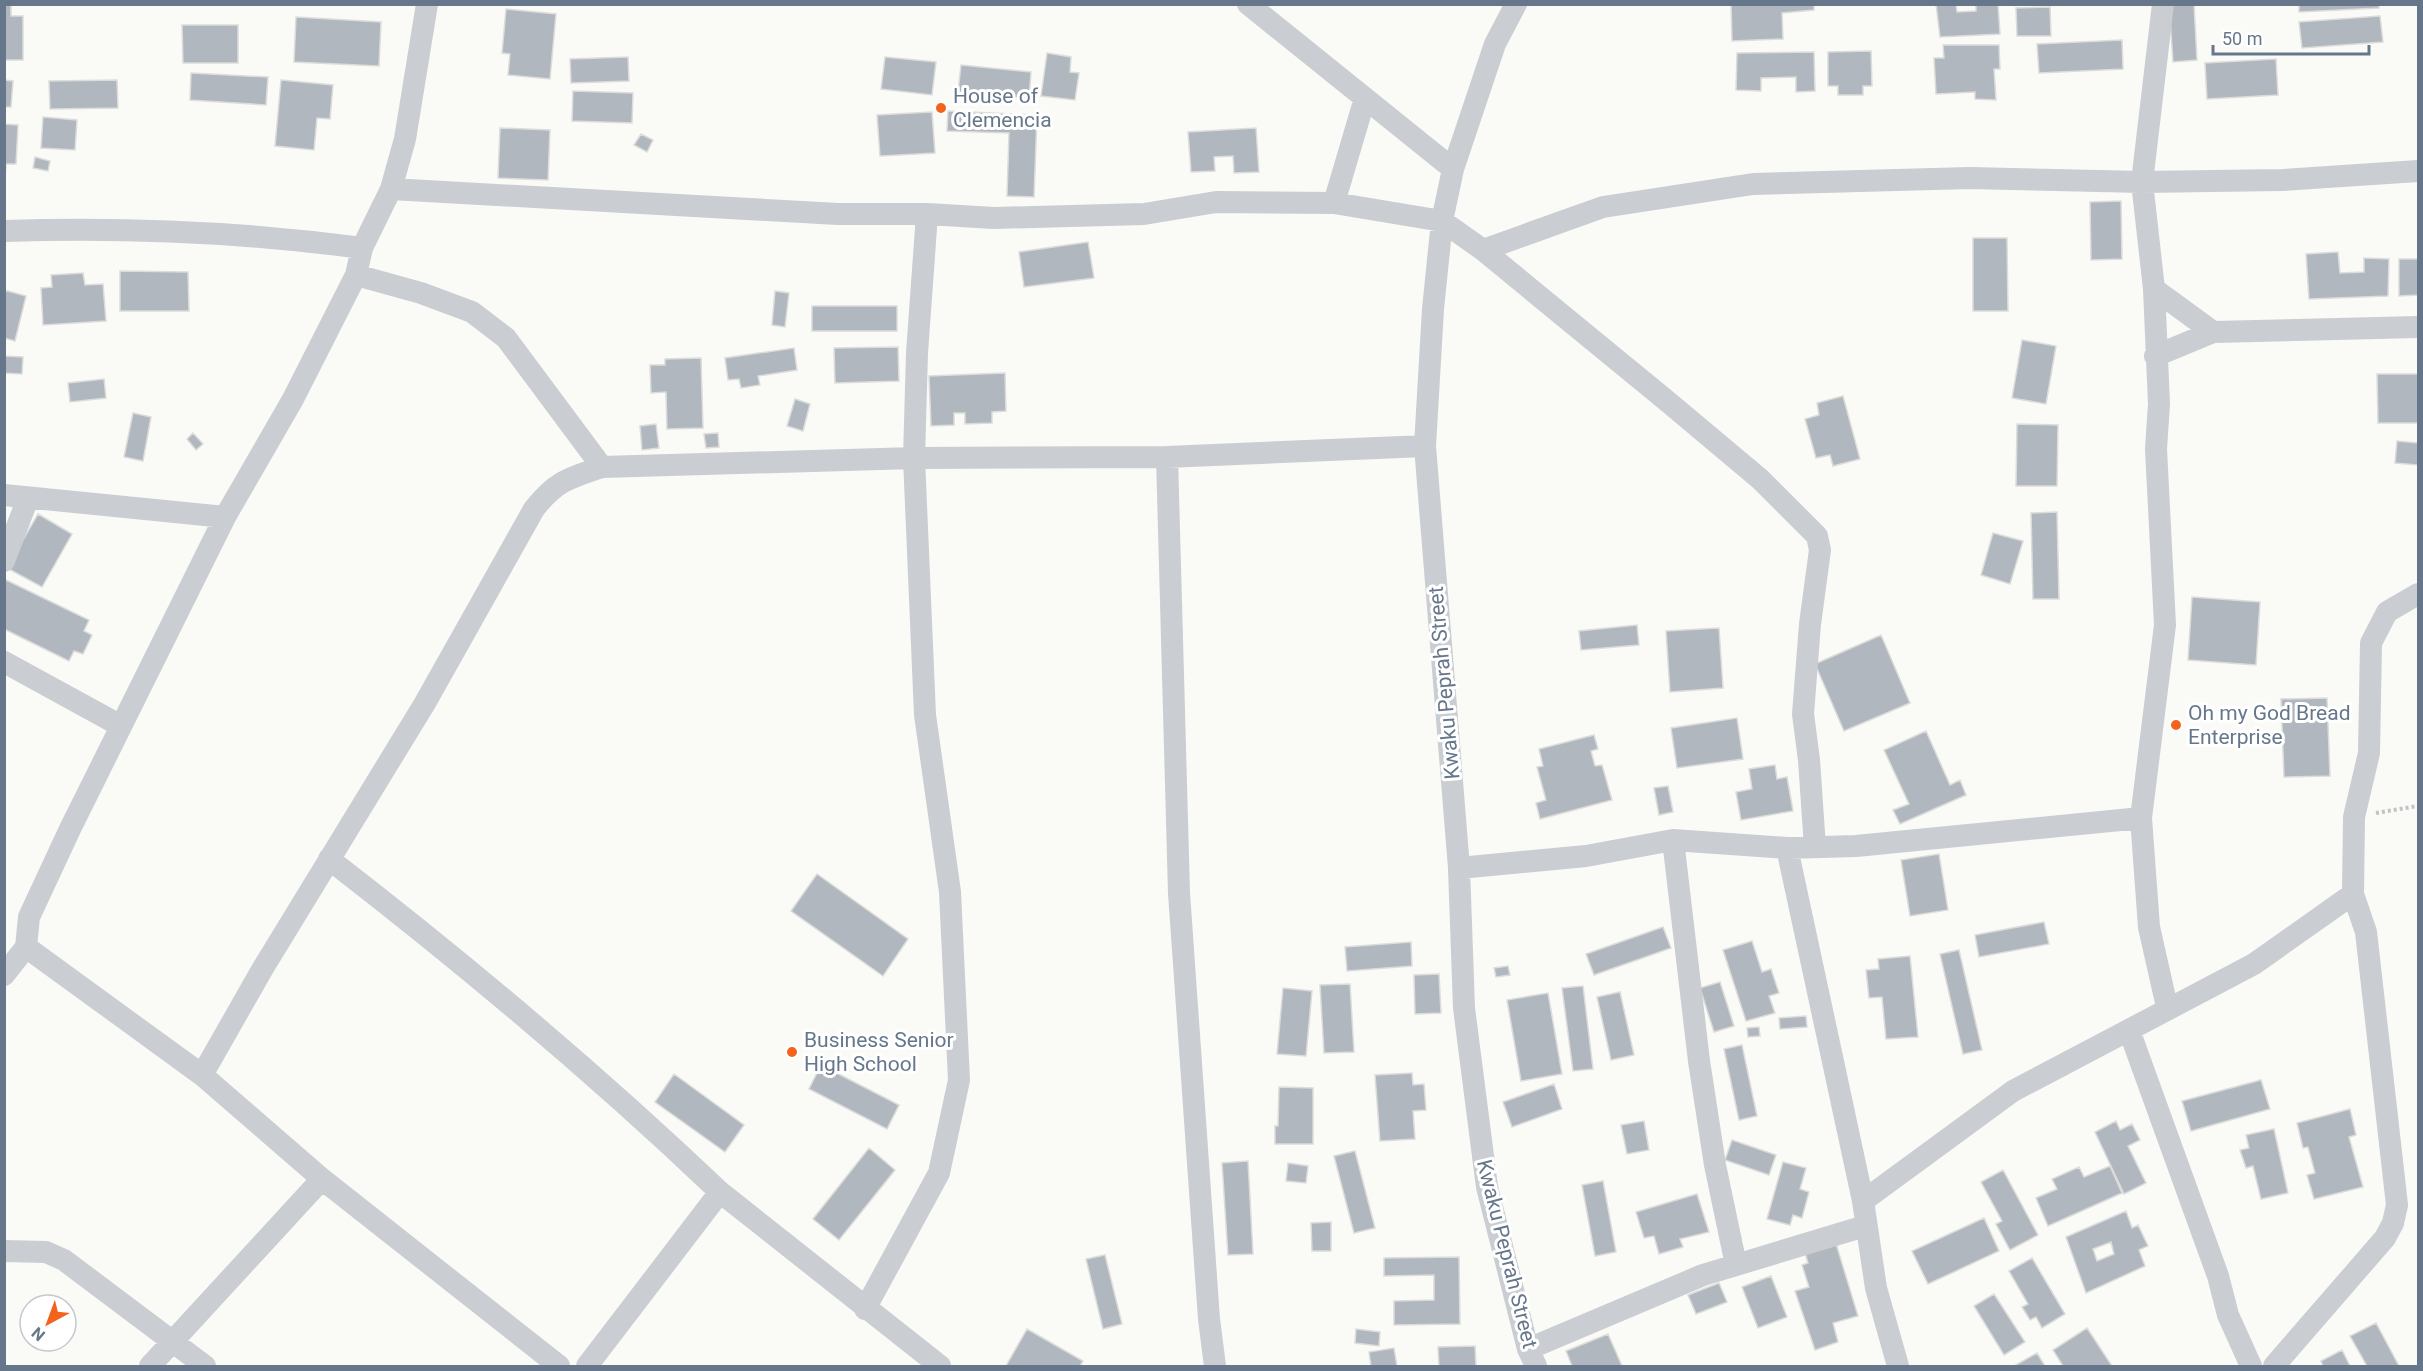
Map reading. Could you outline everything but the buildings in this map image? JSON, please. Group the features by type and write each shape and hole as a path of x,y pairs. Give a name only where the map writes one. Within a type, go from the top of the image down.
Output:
{"street":[{"path":"4,975 27,947 29,918 38,895 225,517 293,399 356,275 362,248 391,189 405,139 427,4"},
{"path":"1248,4 1453,169"},
{"name":"Kwaku Peprah Street","path":"1516,4 1496,44 1453,169 1442,221 1433,309 1425,446 1459,868 1464,1008 1487,1187 1532,1358"},
{"path":"2163,4 2142,182 2154,289 2155,356 2159,404 2156,449 2165,625 2141,818 2149,927 2167,1007"},
{"path":"1334,203 1365,98"},
{"path":"1483,250 1603,207 1753,184 1970,178 2142,182 2283,180 2418,171"},
{"path":"391,189 838,214 927,214 1017,218 1144,214 1216,202 1334,203 1442,221 1483,250 1760,479 1817,536 1820,550 1810,624 1803,714 1809,760 1815,848"},
{"path":"865,1309 939,1173 959,1080 950,892 925,715 914,458 917,353 927,214"},
{"path":"4,231 197,231 287,237 362,248"},
{"path":"356,275 421,293 472,312 506,338 602,467"},
{"path":"2154,289 2213,332"},
{"path":"2155,356 2213,332 2418,327"},
{"path":"202,1075 452,656 534,509 550,488 602,467 914,458 1167,457 1425,446"},
{"path":"1167,457 1179,893 1209,1319 1215,1366"},
{"path":"4,495 225,517"},
{"path":"4,561 28,498"},
{"path":"2274,1366 2385,1238 2393,1223 2397,1205 2366,932 2353,894 2354,817 2368,753 2371,643 2387,612 2418,594"},
{"path":"4,662 121,726"},
{"path":"1459,868 1586,856 1673,840 1815,848 2141,818"},
{"path":"1673,840 1699,1061 1715,1165 1736,1265"},
{"path":"1786,848 1863,1201 1876,1288 1898,1366"},
{"path":"329,859 410,921 624,1100 720,1192 865,1309 940,1366"},
{"path":"1863,1201 2013,1091 2129,1030 2167,1007 2254,964 2353,894"},
{"path":"27,947 202,1075 322,1179 559,1366"},
{"path":"2129,1030 2218,1276 2228,1315 2251,1366"},
{"path":"150,1366 322,1179"},
{"path":"587,1366 720,1192"},
{"path":"1532,1358 1703,1275 1865,1226"},
{"path":"4,1251 46,1252 64,1260 206,1366"}],"path":[{"path":"2354,817 2418,806"}],"place":[{"name":"House of Clemencia","path":"941,108"},
{"name":"Oh my God Bread Enterprise","path":"2176,725"},
{"name":"Business Senior High School","path":"792,1052"}]}
